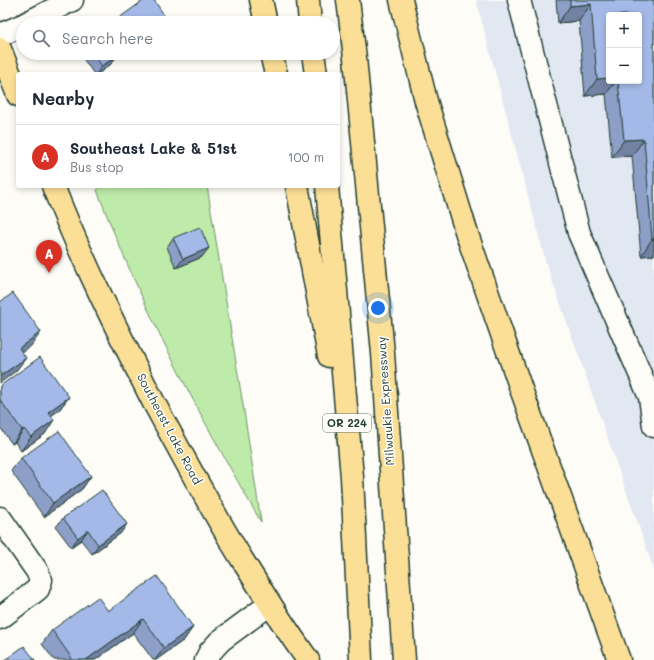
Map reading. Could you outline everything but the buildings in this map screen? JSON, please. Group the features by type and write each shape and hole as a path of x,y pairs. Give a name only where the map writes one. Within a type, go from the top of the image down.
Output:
{"main road":[{"path":"261,0 264,16"},
{"path":"308,0 309,16"},
{"name":"Milwaukie Expressway","path":"348,0 383,352 404,660"},
{"path":"401,0 426,101 467,234 619,660"},
{"path":"273,60 276,72"},
{"path":"314,60 316,72"},
{"path":"2,62 16,91"},
{"name":"Southeast Lake Road","path":"54,188 92,276 139,374 242,560 308,660"},
{"path":"297,188 352,477"},
{"name":"OR 224","path":"327,188 352,477 361,660"}],"street":[{"path":"42,16 72,0"},
{"path":"519,0 579,233 650,397 654,426"},
{"path":"0,35 16,28"},
{"path":"0,518 37,571 41,580 38,589 0,618"},
{"path":"206,660 210,652 220,641 270,604"}],"shaded area":[{"path":"476,0 654,0 654,570 546,263"}],"green space":[{"path":"100,188 207,188 261,522 193,401 172,359 132,276 97,190"}],"place":[{"name":"Southeast Lake & 51st","path":"49,273"}]}
